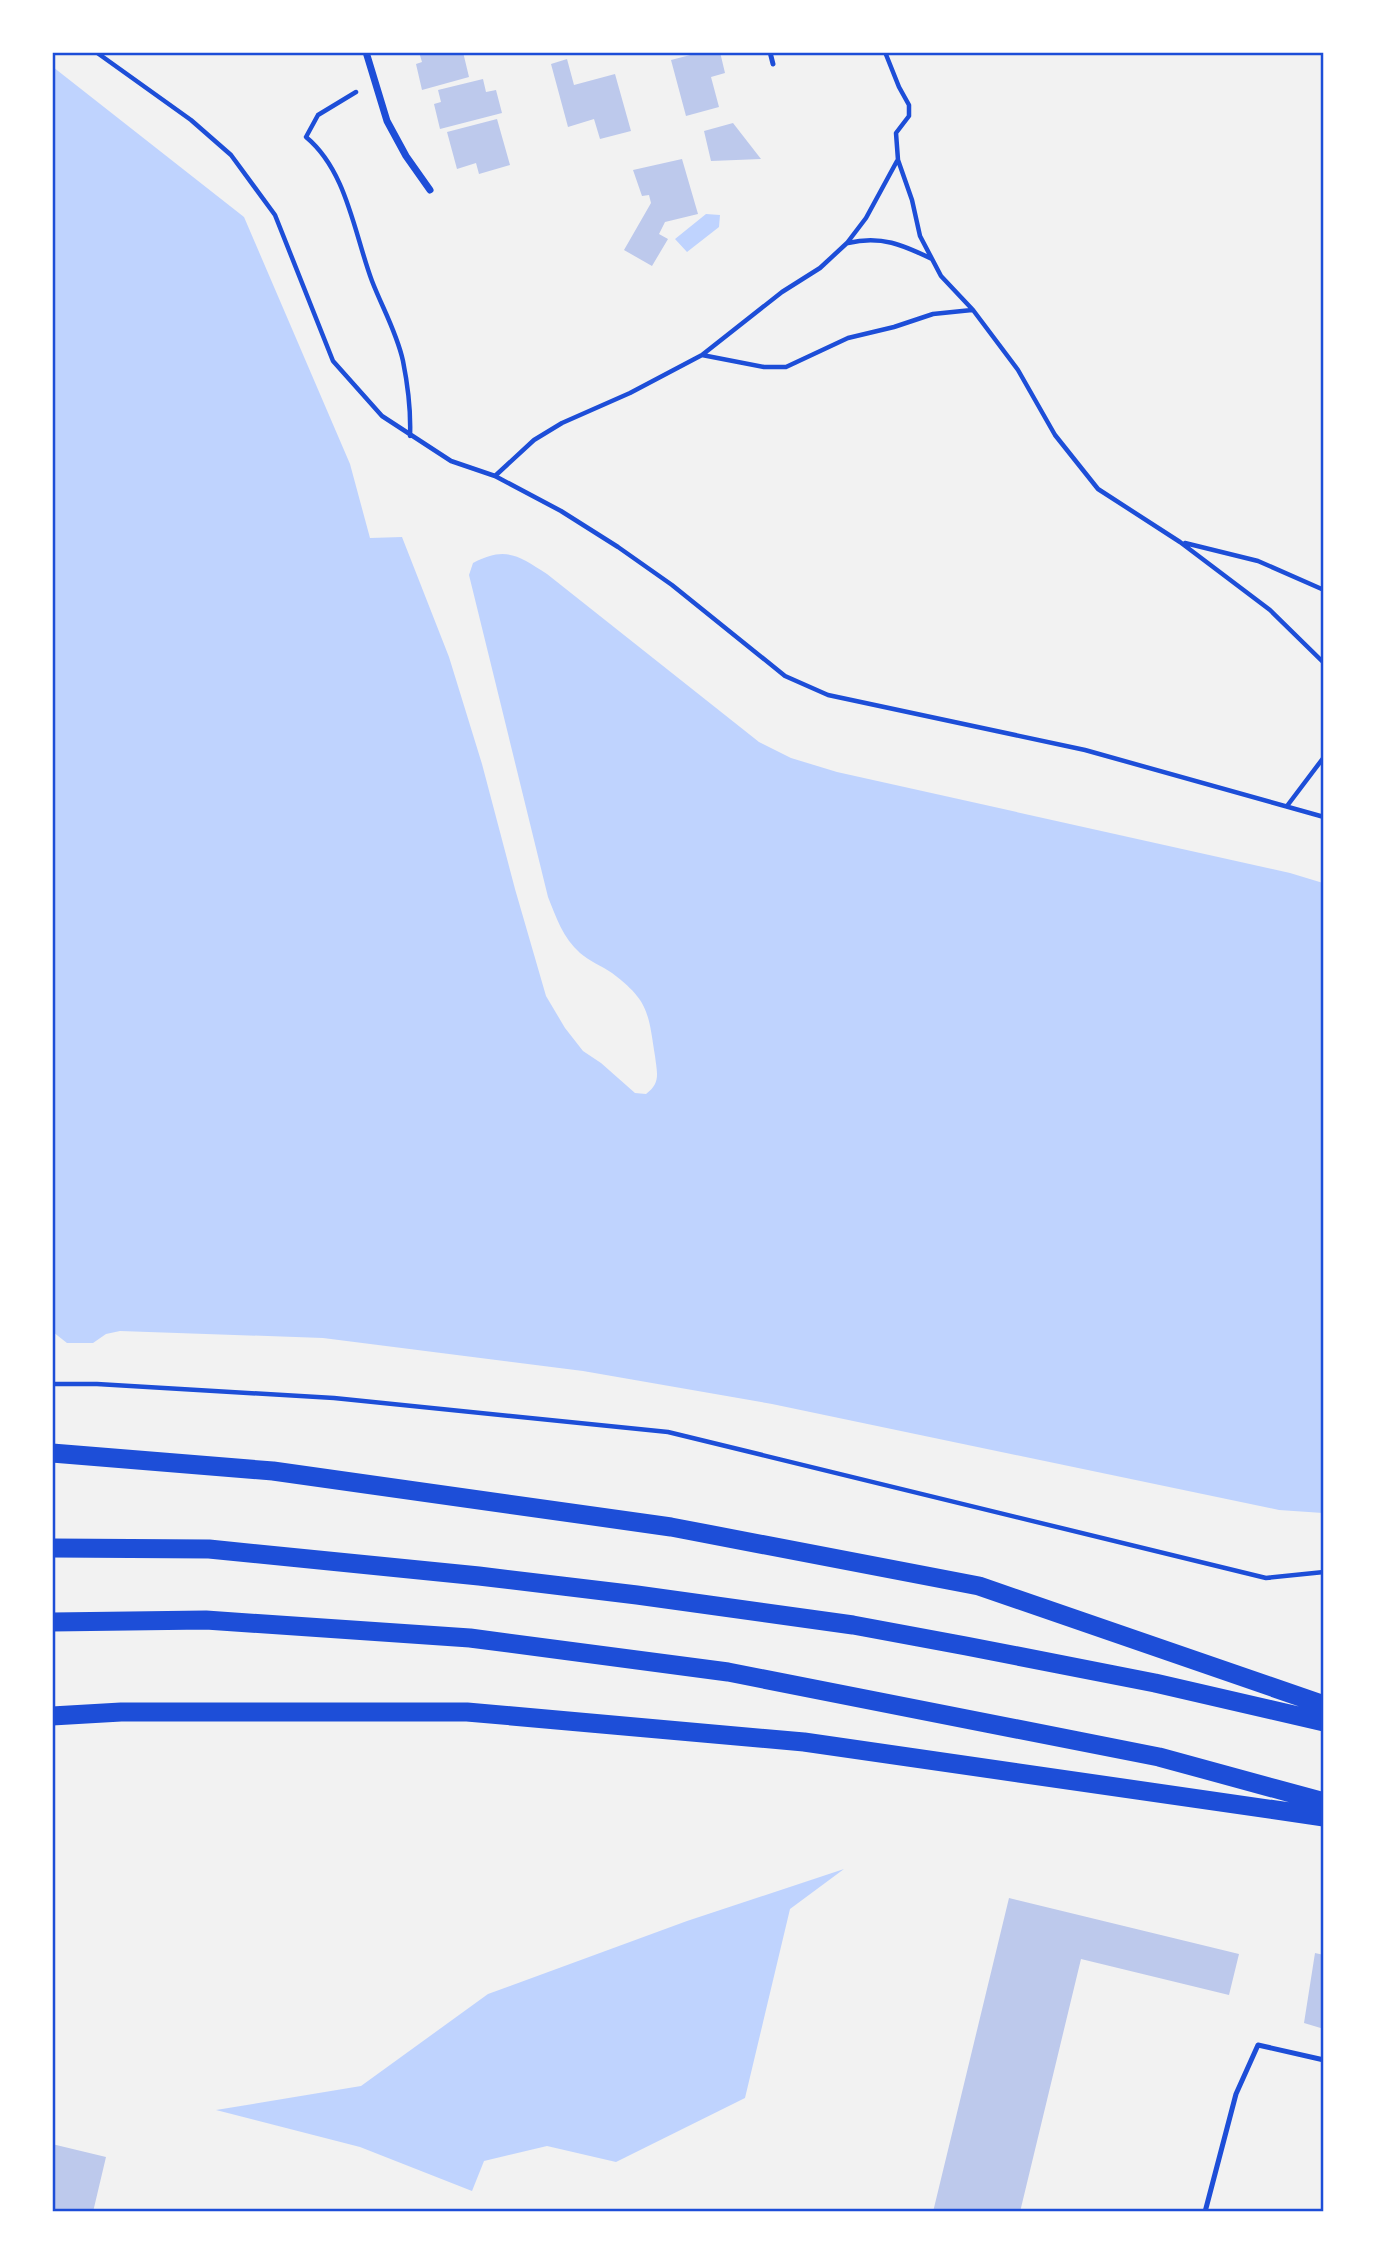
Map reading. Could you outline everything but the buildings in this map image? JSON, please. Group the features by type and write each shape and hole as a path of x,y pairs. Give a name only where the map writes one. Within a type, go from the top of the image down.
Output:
{"highway":[{"path":"52,1453 273,1471 671,1527 979,1586 1324,1705"},
{"path":"52,1548 209,1549 479,1576 651,1597 853,1625 954,1643 1155,1683 1324,1723"},
{"path":"52,1622 206,1620 470,1638 728,1672 1159,1757 1324,1802"},
{"path":"52,1716 121,1712 467,1712 804,1742 1324,1817"}],"street":[{"path":"366,52 387,121 406,156 430,190"}],"lane":[{"path":"770,52 774,64"},
{"path":"1205,2211 1236,2094 1258,2045 1324,2060"}],"path":[{"path":"96,52 191,120 231,155 275,215 333,361 382,416 451,461 495,476 561,511 618,547 672,585 785,676 828,695 1085,750 1324,817"},
{"path":"885,52 909,105 909,116 896,133 898,160 912,200 920,236 941,276 973,310 1018,370 1055,435 1098,489 1180,542 1270,610 1324,663"},
{"path":"375,81 318,115 306,137 320,149 337,180 373,282 398,342 408,394 410,436"},
{"path":"495,476 534,440 702,355 782,292 820,268 847,243 866,218 898,160"},
{"path":"847,243 868,238 893,242 932,259"},
{"path":"702,355 764,367 786,367 848,338 933,314 973,310"},
{"path":"1180,542 1258,561 1324,590"},
{"path":"1287,806 1324,757"},
{"path":"52,1384 97,1384 334,1398 668,1432 1266,1578 1324,1572"}],"water":[{"path":"53,67 244,217 350,464 370,538 402,537 449,657 482,764 546,996 583,1051 635,1093 646,1094 654,1086 657,1077 648,1018 640,1000 624,983 584,956 569,941 548,897 469,575 473,563 484,558 511,555 547,574 759,742 791,758 837,772 1290,873 1323,883 1323,1513 1279,1510 772,1404 583,1371 323,1338 120,1331 106,1334 93,1343 67,1343 53,1332"},
{"path":"706,214 720,215 719,227 687,252 675,239"},
{"path":"844,1869 790,1909 745,2098 616,2162 547,2146 484,2161 472,2191 360,2147 216,2110 361,2086 488,1994 687,1921"}]}
